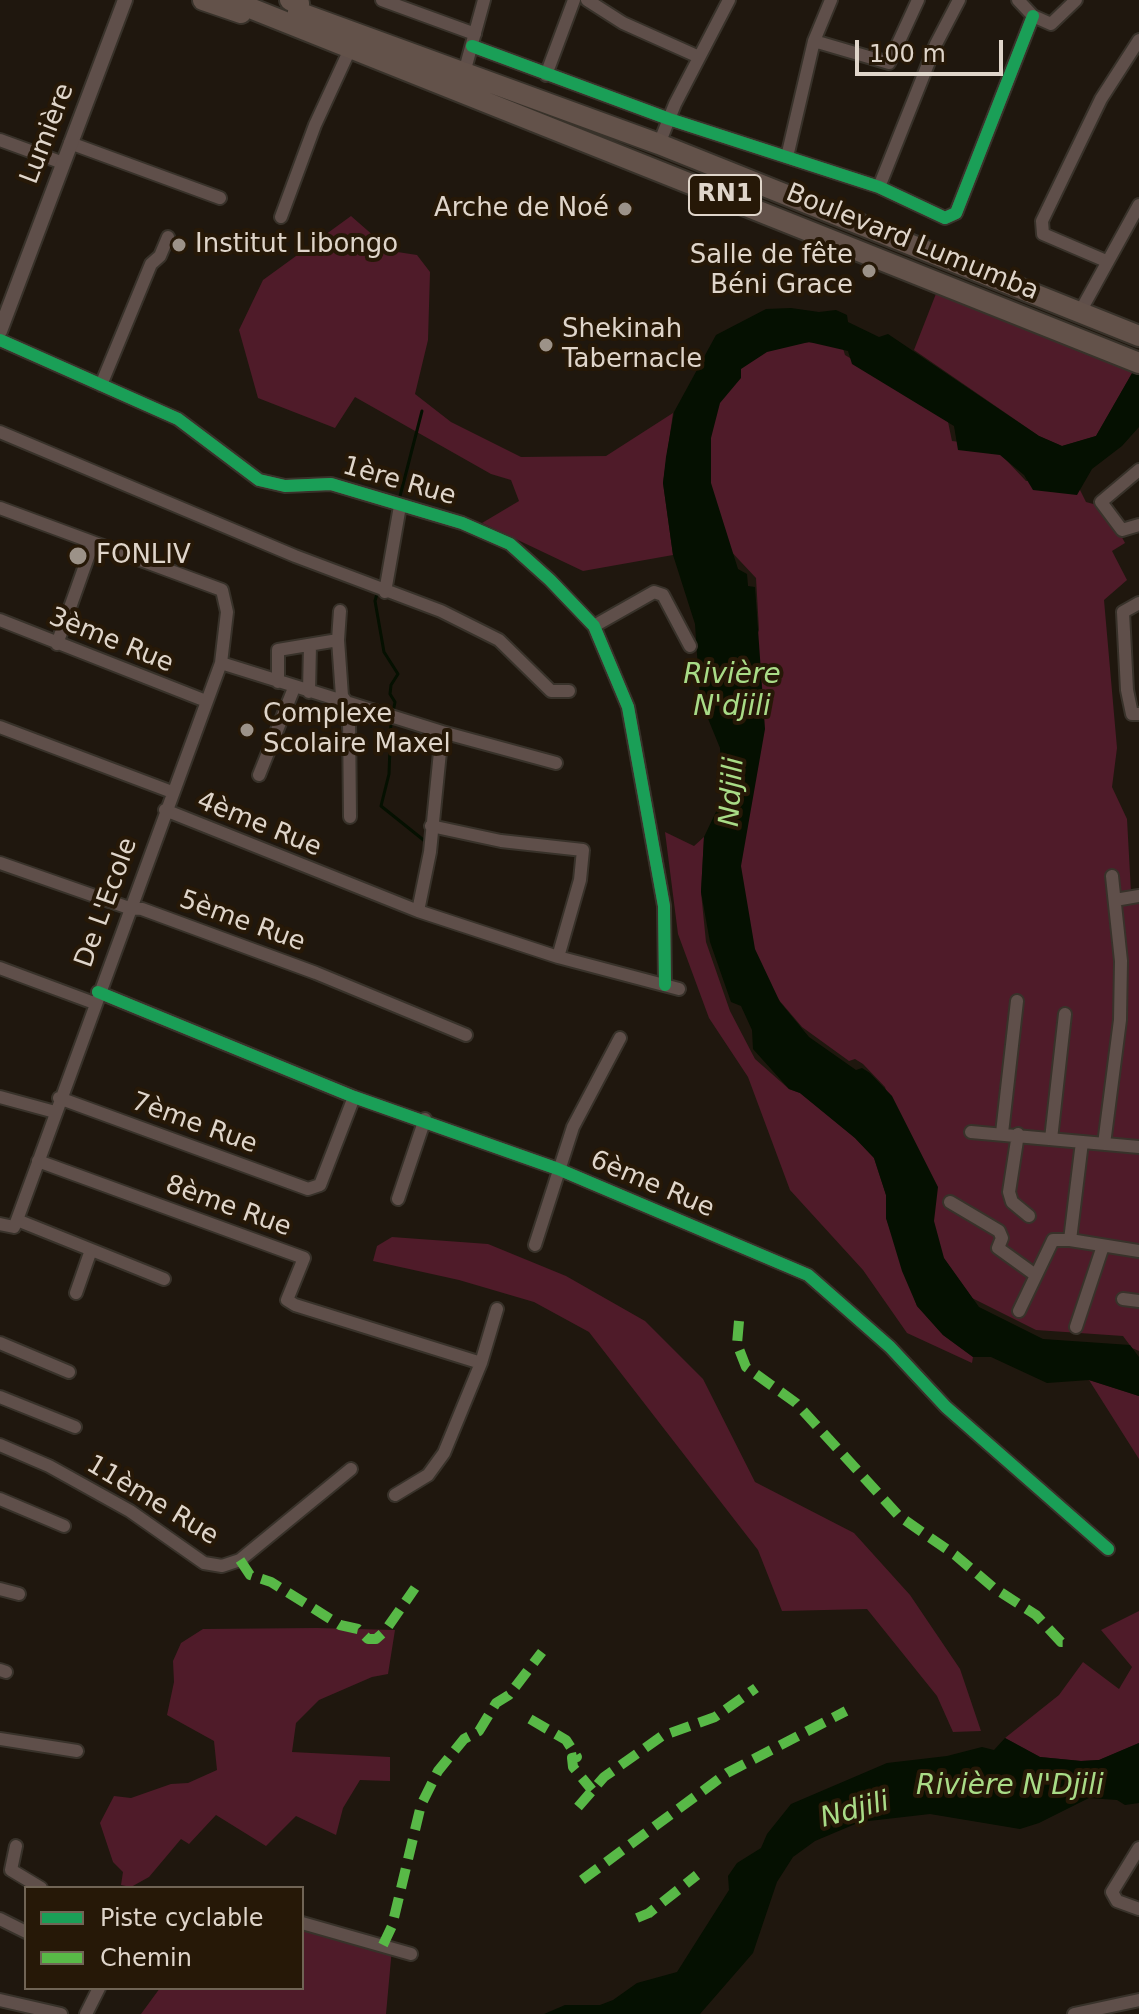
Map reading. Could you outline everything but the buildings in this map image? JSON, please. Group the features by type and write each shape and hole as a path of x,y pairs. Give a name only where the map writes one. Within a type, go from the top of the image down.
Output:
{"highway":[{"name":"RN1","path":"203,0 280,27 344,44"},
{"path":"230,0 296,8"},
{"path":"267,0 296,8 344,44"},
{"name":"Boulevard Lumumba","path":"296,8 659,144 1139,336"},
{"name":"Boulevard Lumumba","path":"344,44 1139,363"}],"street":[{"name":"Lumière","path":"0,331 125,0"},
{"path":"382,0 546,75 669,119 879,187 945,218 956,213 1033,16"},
{"path":"464,73 484,0"},
{"path":"546,75 574,0"},
{"path":"587,0 623,23 699,57"},
{"path":"659,144 729,0"},
{"path":"787,157 814,41 831,0"},
{"path":"814,41 889,63 918,0"},
{"path":"879,187 936,44 959,0"},
{"path":"1018,0 1033,16 1055,24 1076,0"},
{"path":"1106,261 1043,234 1042,221 1101,99 1139,40"},
{"path":"281,217 344,44"},
{"path":"0,140 63,163"},
{"path":"70,143 220,198"},
{"path":"1080,312 1139,205"},
{"path":"101,385 151,264 160,256 168,237"},
{"name":"1ère Rue","path":"0,340 178,419 245,470 272,485 331,484 462,523 510,544 594,626"},
{"path":"0,432 379,590 441,611 499,640 551,691 569,691"},
{"path":"1139,470 1101,502 1122,530 1139,525"},
{"path":"379,590 398,506"},
{"path":"0,508 93,543 57,644"},
{"name":"De L'Ecole","path":"10,1224 38,1161 221,663 227,612 222,590 93,543"},
{"path":"665,985 664,906 645,790 628,707 594,626 654,592 663,595 690,646"},
{"path":"1139,603 1123,612 1132,714 1139,714"},
{"path":"340,611 338,640 342,696 348,704 350,817"},
{"name":"3ème Rue","path":"0,620 206,701"},
{"path":"278,682 276,652 338,640"},
{"path":"309,692 310,645"},
{"path":"1125,654 1139,654"},
{"path":"221,663 294,688 556,763"},
{"path":"259,775 294,688"},
{"name":"4ème Rue","path":"0,727 172,792"},
{"path":"418,911 442,732"},
{"name":"4ème Rue","path":"165,810 336,881 418,911 558,957 679,989"},
{"path":"431,826 501,841 583,850 580,880 558,957"},
{"name":"5ème Rue","path":"0,863 129,908 142,909 316,973 466,1035"},
{"path":"1104,1144 1120,1020 1121,961 1112,876"},
{"path":"1115,900 1139,896"},
{"name":"6ème Rue","path":"0,968 96,998 354,1097 425,1119 558,1169 808,1275 890,1347 946,1407 1108,1549"},
{"path":"1002,1133 1017,1001"},
{"path":"1051,1139 1065,1014"},
{"path":"535,1245 573,1127 620,1038"},
{"path":"0,1097 55,1112"},
{"name":"7ème Rue","path":"59,1098 314,1189 322,1180 354,1097"},
{"path":"398,1199 425,1119"},
{"path":"971,1132 1139,1147"},
{"path":"1018,1134 1009,1192 1012,1202 1029,1216"},
{"path":"1072,1241 1082,1142"},
{"name":"8ème Rue","path":"38,1161 304,1258 287,1300 295,1305 481,1363"},
{"path":"950,1202 999,1231 998,1248 1034,1274"},
{"path":"10,1224 91,1250 164,1279"},
{"path":"1019,1311 1034,1274 1053,1240 1139,1251"},
{"path":"1076,1327 1103,1246"},
{"path":"76,1293 91,1250"},
{"path":"1123,1299 1139,1301"},
{"path":"395,1495 428,1475 444,1453 481,1363 497,1309"},
{"path":"0,1343 69,1372"},
{"path":"0,1397 75,1427"},
{"name":"11ème Rue","path":"0,1445 49,1466 118,1504 204,1563 222,1566 240,1560 351,1469"},
{"path":"0,1499 64,1526"},
{"path":"0,1589 19,1594"},
{"path":"0,1739 77,1751"},
{"path":"16,1846 11,1870 38,1886"},
{"path":"1139,1848 1112,1892 1117,1901 1139,1909"},
{"path":"0,1919 24,1931"},
{"path":"304,1924 411,1954"},
{"path":"86,2014 98,1990"},
{"path":"1074,2014 1139,2000"},
{"path":"2,2004 61,2014"}],"shaded area":[{"path":"351,216 391,251 417,255 430,272 428,340 415,394 451,422 521,457 606,456 673,413 663,483 673,555 583,571 482,523 519,501 511,480 491,474 355,397 335,428 258,398 239,330 263,280"},
{"path":"939,286 1139,361 1096,436 1062,446 1039,436 914,350"},
{"path":"841,342 845,355 947,417 952,441 993,446 1026,481 1075,480 1086,502 1097,505 1116,526 1125,543 1112,551 1127,580 1104,600 1117,748 1112,787 1127,819 1131,892 1139,894 1139,1351 1132,1348 1123,1336 1036,1330 972,1298 937,1249 885,1087 863,1064 855,1059 849,1061 802,1027 773,993 749,940 739,892 752,648 759,630 756,578 726,546 714,514 705,429 726,376 760,343"},
{"path":"665,832 694,846 704,837 701,892 706,942 730,1011 755,1059 789,1089 800,1093 855,1138 874,1158 886,1195 886,1218 917,1306 943,1335 973,1357 972,1363 907,1333 863,1270 790,1190 748,1077 709,1018 678,934"},
{"path":"392,1237 488,1244 566,1276 645,1321 703,1379 755,1482 854,1533 910,1595 960,1669 981,1731 953,1732 937,1696 867,1609 782,1611 758,1550 589,1332 534,1302 459,1280 373,1261 377,1246"},
{"path":"1089,1380 1139,1396 1139,1459"},
{"path":"1139,1611 1139,1743 1099,1760 1081,1761 1040,1757 1005,1738 1059,1695 1083,1662 1119,1689 1132,1667 1101,1630"},
{"path":"203,1629 395,1630 388,1674 372,1677 319,1700 296,1723 292,1752 390,1757 390,1781 360,1780 343,1808 336,1835 296,1816 266,1846 216,1815 189,1844 181,1839 149,1877 133,1886 121,1885 123,1872 113,1862 100,1823 114,1796 131,1798 171,1784 188,1783 217,1770 214,1741 167,1715 174,1682 173,1661 181,1643"},
{"path":"304,1924 392,1948 386,2014 141,2014 159,1990 304,1990"}],"water":[{"name":"Rivière N'djili","path":"791,308 819,312 836,310 847,315 848,322 879,337 888,334 1039,436 1062,446 1096,436 1139,361 1139,427 1122,446 1092,469 1077,495 1033,490 1024,475 1000,455 958,450 954,426 852,364 848,351 809,342 767,352 741,369 741,378 720,403 711,438 711,483 738,569 747,574 748,586 755,587 765,729 741,866 755,949 780,1002 809,1037 856,1070 862,1068 870,1073 892,1096 938,1187 934,1221 944,1258 979,1307 1043,1339 1130,1345 1139,1357 1139,1396 1089,1380 1047,1383 991,1357 973,1357 943,1335 917,1306 902,1271 886,1218 886,1195 874,1158 855,1138 800,1093 789,1089 753,1049 752,1030 741,1006 731,1002 710,942 701,892 704,837 723,797 720,748 700,699 695,624 673,555 663,483 666,457 674,412 716,335 766,309"},
{"name":"Rivière N'Djili","path":"1005,1738 1040,1757 1081,1761 1099,1760 1139,1743 1139,1803 1125,1805 1117,1800 1089,1798 1020,1829 930,1814 860,1822 815,1841 793,1857 777,1882 753,1953 700,2014 544,2014 565,2005 600,2005 637,1983 677,1972 729,1890 728,1876 737,1863 761,1848 767,1834 791,1804 887,1763 947,1756 982,1747 994,1750"}],"waterway":[{"path":"399,500 422,411"},
{"path":"380,582 384,566"},
{"path":"378,590 375,601 384,652 398,674 391,685 390,694 395,702 393,712"},
{"path":"391,720 389,774 381,806 426,842"}],"marked path":[{"path":"739,1321 737,1344 746,1367 796,1403 899,1516 955,1555 994,1588 1036,1615 1061,1642 1067,1642"},
{"path":"240,1560 250,1575 271,1582 340,1625 358,1629 368,1639 376,1639 385,1631 415,1588"},
{"path":"383,1945 392,1926 421,1805 438,1771 464,1739 479,1731 496,1703 509,1695 542,1652"},
{"path":"578,1807 604,1777 662,1736 715,1717 756,1688"},
{"path":"582,1880 727,1773 846,1711"},
{"path":"530,1719 566,1740 577,1757 572,1758 573,1767 592,1790"},
{"path":"637,1918 649,1913 697,1875"}],"cycle path":[{"path":"472,46 669,119 879,187 945,218 956,213 1033,16"},
{"path":"0,340 178,419 259,480 285,486 331,484 462,523 510,544 550,580 594,626 628,707 664,906 665,985"},
{"path":"98,992 354,1097 558,1169 808,1275 890,1347 946,1407 1108,1549"}],"place":[{"name":"Arche de Noé","path":"625,209"},
{"name":"Institut Libongo","path":"179,245"},
{"name":"Salle de fête Béni Grace","path":"869,271"},
{"name":"Shekinah Tabernacle","path":"546,345"},
{"name":"FONLIV","path":"78,556"},
{"name":"Complexe Scolaire Maxel","path":"247,730"}],"water label":[{"name":"Ndjili","path":"733,792"},
{"name":"Ndjili","path":"855,1811"}]}
